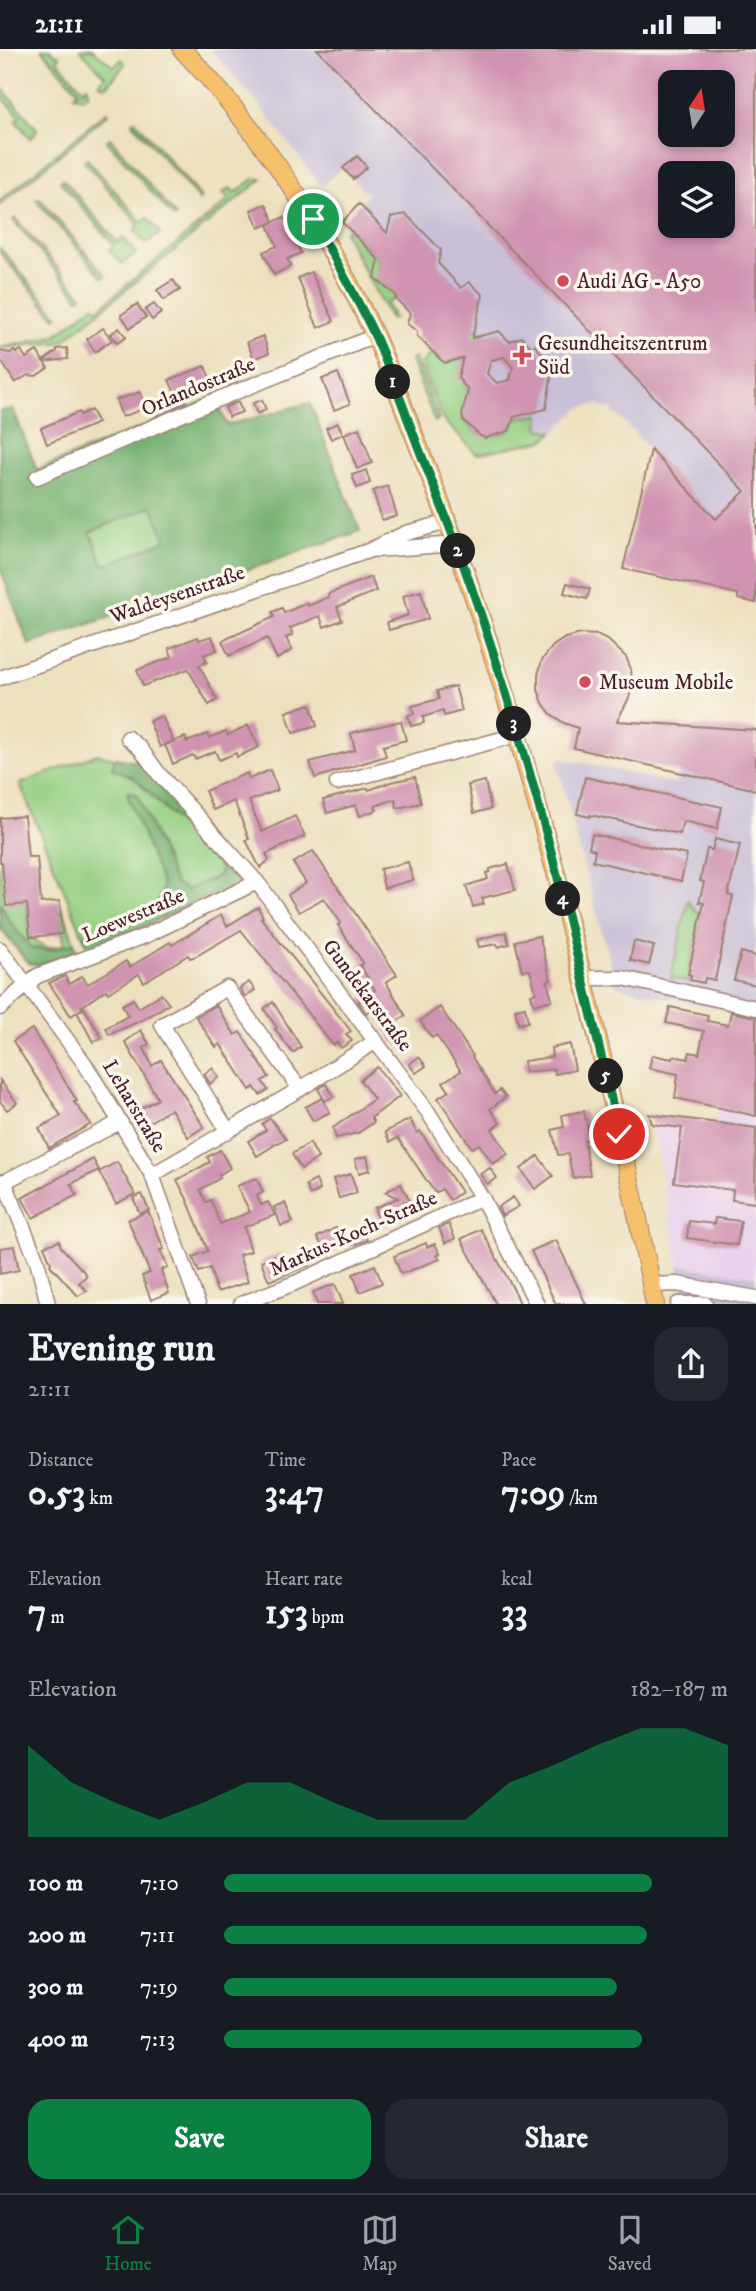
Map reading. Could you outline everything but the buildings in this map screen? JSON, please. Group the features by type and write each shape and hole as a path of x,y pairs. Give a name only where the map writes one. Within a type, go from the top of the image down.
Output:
{"main road":[{"path":"182,49 255,133 289,181 319,231 375,336 448,522 484,625 517,735 584,978 655,1304"}],"street":[{"name":"Orlandostraße","path":"37,477 211,402 375,336"},
{"name":"Waldeysenstraße","path":"0,678 368,551 406,533 448,522"},
{"name":"Waldeysenstraße","path":"368,551 456,544"},
{"path":"337,783 517,735"},
{"name":"Gundekarstraße","path":"128,739 140,748 159,774 257,882 428,1112 482,1198 537,1304"},
{"name":"Loewestraße","path":"0,1008 37,977 145,936 257,882"},
{"name":"Leharstraße","path":"0,949 85,1064 152,1175 198,1304"},
{"path":"584,978 623,978 756,1007"},
{"path":"228,1131 162,1024 227,988 300,1089"},
{"path":"152,1175 300,1089 376,1041"},
{"path":"48,1304 37,1261 2,1182 120,1122"},
{"name":"Markus-Koch-Straße","path":"241,1304 295,1283 482,1198"},
{"path":"651,1285 677,1284 756,1298"},
{"path":"678,1304 705,1304"}],"shaded area":[{"path":"210,49 756,49 745,491 716,519 609,406 606,409 600,404 581,407 545,440 477,454 443,420 432,392 445,363 376,278 342,222 368,195 343,168 321,186 261,107"},
{"path":"562,758 676,784 679,772 756,790 756,1017 616,986 557,763"},
{"path":"731,1012 756,1017 756,1277 679,1265 652,1124 713,1132 738,1022"},
{"path":"679,1265 756,1277 756,1304 685,1304"}],"green space":[{"path":"42,49 50,49 59,55 57,60 83,90 87,86 88,94 82,98 74,95 78,91"},
{"path":"80,49 92,49 114,67 122,59 125,64 108,85 103,86 99,83 105,76"},
{"path":"0,86 37,129 30,138 16,121 20,117 0,94"},
{"path":"106,112 108,114 0,205 0,201"},
{"path":"135,120 201,198 199,200 132,122"},
{"path":"110,138 176,216 174,218 107,141"},
{"path":"87,159 142,222 148,218 160,233 146,244 134,230 139,225 84,161"},
{"path":"63,179 117,242 123,238 136,253 122,264 109,250 114,245 60,181"},
{"path":"254,179 262,179 62,342 0,348 55,336 94,305 98,309 229,200 223,193 230,188 235,193"},
{"path":"39,198 106,276 103,278 36,200"},
{"path":"15,218 82,296 79,298 13,220"},
{"path":"348,229 379,260 376,278 395,295 396,299 386,303 394,318 390,319 344,232"},
{"path":"0,248 58,316 55,318 0,253"},
{"path":"474,328 484,335 480,350 459,378 468,390 463,420 479,434 488,436 509,431 518,418 540,415 539,429 553,432 545,440 477,454 443,420 421,364 433,352 445,363 460,359 467,332"},
{"path":"415,358 439,420 435,422 411,360"},
{"path":"215,397 227,425 310,403 360,531 29,645 0,568 0,411 13,409 37,470","holes":["152,506 166,540 104,566 90,532"]},
{"path":"152,506 167,540 104,566 90,532"},
{"path":"97,754 115,758 112,768 134,777 221,868 218,876 187,890 174,883 137,794 128,792 164,886 158,904 83,936 20,784"},
{"path":"115,758 138,762 238,873 237,883 141,928 88,948 83,936 158,904 163,886 128,792 137,794 175,883 187,890 218,876 221,868 134,777 112,768"},
{"path":"0,862 27,904 30,937 46,948 61,946 64,943 60,910 63,910 74,943 51,950 31,948 9,920 0,902"},
{"path":"688,901 702,914 688,973 691,975 689,982 671,978"},
{"path":"0,902 9,920 31,948 51,950 74,943 77,951 39,965 28,963 0,928"}],"place":[{"name":"Audi AG - A50","path":"563,281"},
{"name":"Gesundheitszentrum Süd","path":"522,355"},
{"name":"Museum Mobile","path":"585,682"}],"route":[{"path":"313,219 375,336 448,522 484,625 533,788 584,978 619,1134"}]}
